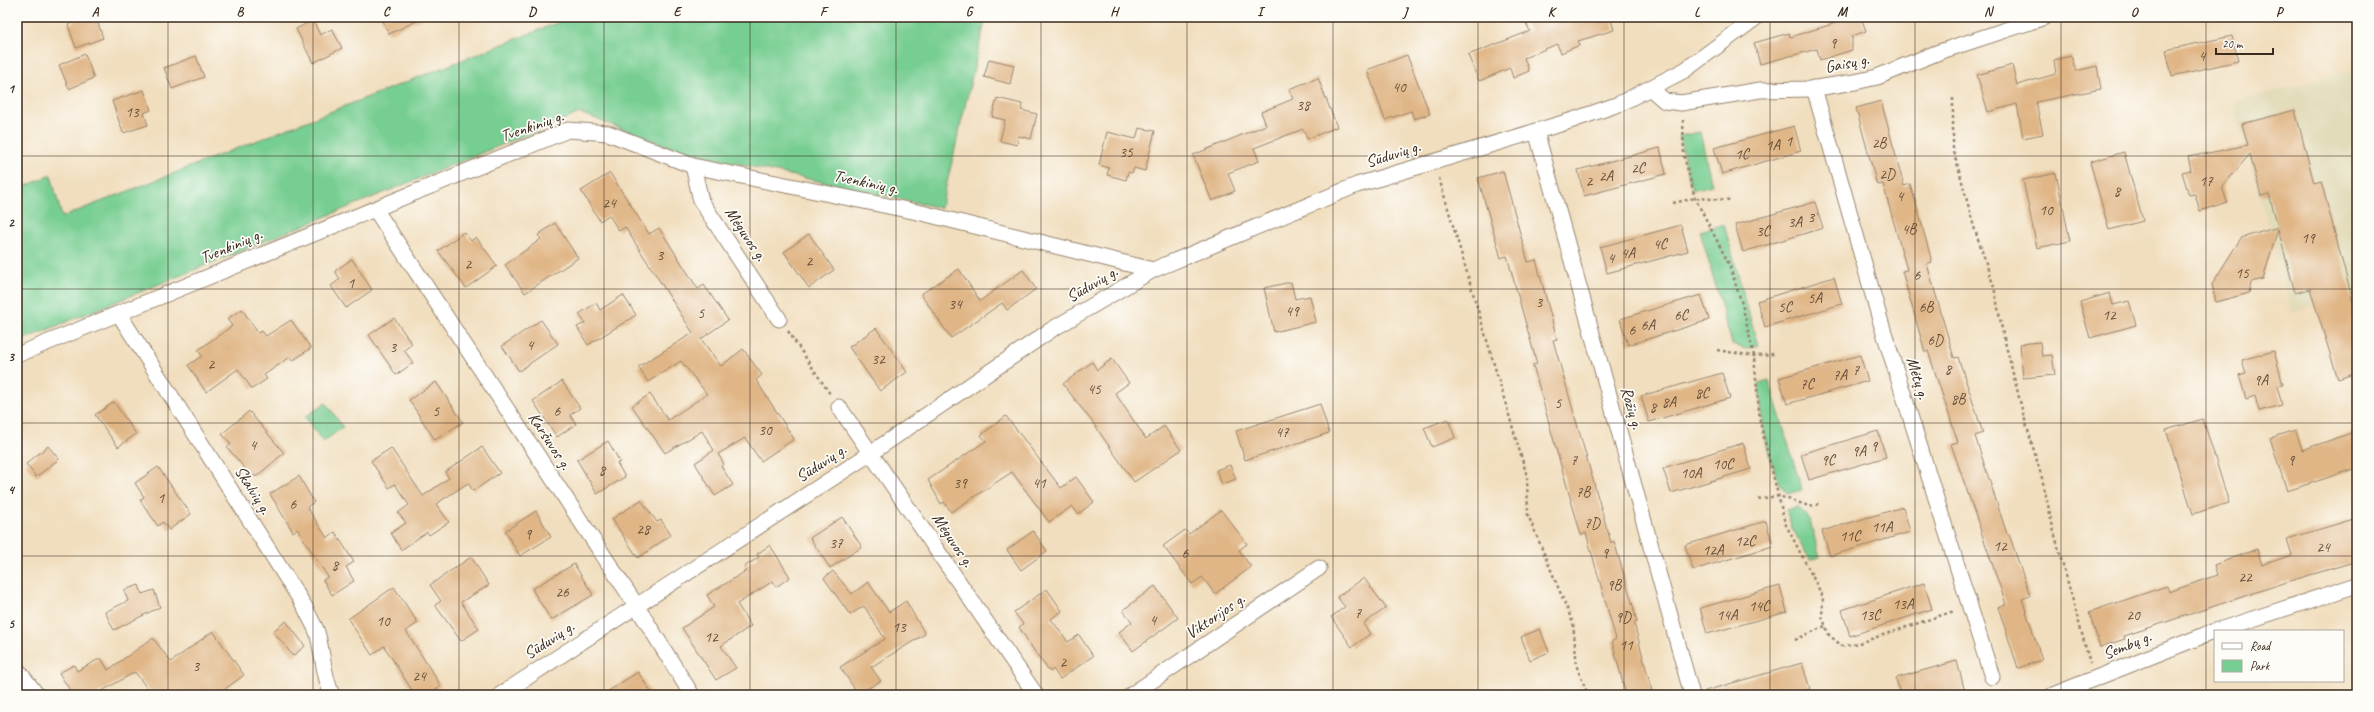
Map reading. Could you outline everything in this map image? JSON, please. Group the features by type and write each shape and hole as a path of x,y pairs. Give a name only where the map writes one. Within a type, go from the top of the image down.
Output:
{"street":[{"name":"Sūduvių g.","path":"500,695 870,453 1051,330 1153,270 1358,185 1619,104 1651,89 1685,70 1758,17"},
{"name":"Gaisų g.","path":"1651,89 1665,101 1681,104 1760,90 1814,88 1877,77 1939,52 2045,17"},
{"name":"Mėtų g.","path":"1814,88 1881,322 1992,677"},
{"name":"Tvenkinių g.","path":"17,355 119,314 298,238 375,209 568,130 608,133 693,166 922,213 1153,270"},
{"name":"Rožių g.","path":"1536,131 1692,695"},
{"name":"Mėguvos g.","path":"693,166 701,201 779,319"},
{"name":"Karšuvos g.","path":"375,209 636,605 692,695"},
{"name":"Skalvių g.","path":"119,314 304,607 316,631 324,661 326,681 332,695"},
{"name":"Mėguvos g.","path":"839,407 1036,695"},
{"name":"Viktorijos g.","path":"1131,695 1319,568"},
{"name":"Sembų g.","path":"2218,630 2357,585"},
{"name":"Sembų g.","path":"2053,695 2214,631"},
{"path":"17,669 37,695"}],"path":[{"path":"1953,98 1953,148 1974,227 1994,287 2003,334 2023,413 2042,478 2054,532 2084,636 2094,679"},
{"path":"1681,104 1684,127 1684,156 1695,198 1729,264 1742,304 1754,356 1760,422 1786,523 1823,597 1822,616 1828,635 1842,646 1859,643 1970,605"},
{"path":"1434,162 1527,476 1528,515 1573,623 1577,667 1588,695"},
{"path":"1672,203 1695,198 1732,200"},
{"path":"779,319 839,407"},
{"path":"1716,350 1754,356 1774,354"},
{"path":"1758,499 1779,496 1809,506 1821,504"},
{"path":"1795,640 1826,626"}],"shaded area":[{"path":"2357,70 2357,293 2292,313 2233,102"}],"green space":[{"path":"572,17 986,17 941,208 717,159 667,146 580,113 17,342 17,190 51,175 62,217"},
{"path":"1700,132 1712,185 1692,190 1679,136"},
{"path":"1724,224 1758,346 1745,349 1732,344 1700,231"},
{"path":"1769,380 1802,490 1788,494 1781,485 1775,472 1766,442 1759,383"},
{"path":"326,403 343,427 323,442 305,417"},
{"path":"1798,506 1810,521 1820,557 1810,560 1792,528 1786,510"}],"building":[{"path":"73,17 96,17 103,38 76,48 68,25 75,22"},
{"path":"381,17 425,17 389,34"},
{"path":"1539,17 1610,17 1614,30 1578,41 1580,45 1561,53 1557,44 1524,58 1529,71 1513,78 1510,68 1479,81 1468,55 1530,31 1526,23"},
{"path":"1837,17 1861,17 1866,31 1852,36 1852,50 1820,60 1817,49 1760,64 1754,43 1789,33 1790,37 1836,23"},
{"path":"313,20 320,35 332,29 342,48 313,63 296,29"},
{"path":"2232,36 2238,61 2172,76 2166,50"},
{"path":"85,54 94,78 69,89 59,65"},
{"path":"1407,55 1430,114 1414,119 1411,111 1385,120 1367,70"},
{"path":"196,56 204,77 172,89 164,68"},
{"path":"2071,56 2076,71 2097,66 2101,89 2036,102 2043,134 2023,138 2017,104 1988,112 1977,75 2012,65 2017,85 2056,74 2054,60"},
{"path":"989,59 1014,65 1010,84 984,77"},
{"path":"1318,78 1337,127 1307,139 1303,129 1254,148 1259,161 1228,173 1235,191 1212,201 1193,155 1266,125 1261,112 1293,99 1289,89"},
{"path":"144,90 151,110 144,113 148,125 123,133 112,101"},
{"path":"997,98 1022,104 1021,110 1037,114 1031,139 1019,136 1017,145 1000,141 1005,120 992,117"},
{"path":"1881,101 1904,186 1910,184 1917,207 1932,262 1927,264 1954,358 1958,357 1983,433 1975,436 2007,534 2009,534 2030,596 2022,599 2042,660 2018,668 1998,607 2006,604 1951,444 1958,442 1928,351 1925,352 1902,271 1907,270 1883,184 1877,185 1856,108"},
{"path":"2295,110 2314,183 2321,181 2353,302 2357,301 2357,373 2338,379 2310,289 2295,293 2278,229 2263,279 2251,282 2249,293 2216,302 2212,284 2241,238 2278,227 2269,194 2261,196 2250,154 2222,187 2227,202 2200,211 2195,194 2189,195 2182,172 2191,170 2188,157 2248,145 2242,124"},
{"path":"1794,126 1801,151 1722,174 1714,148"},
{"path":"1139,128 1155,131 1145,171 1134,168 1132,173 1128,172 1126,180 1107,175 1109,168 1099,165 1107,132 1136,139"},
{"path":"1660,148 1666,174 1584,196 1578,170"},
{"path":"2124,152 2143,221 2109,230 2090,162"},
{"path":"1503,171 1528,262 1536,260 1557,339 1553,340 1611,543 1614,541 1633,606 1637,622 1634,623 1653,695 1626,695 1612,641 1616,639 1586,533 1581,535 1555,445 1533,365 1537,364 1507,256 1501,258 1478,178"},
{"path":"610,173 649,234 659,228 698,289 704,285 728,320 701,339 721,366 743,349 762,375 756,380 794,439 761,461 745,438 718,454 724,464 721,466 733,485 715,496 695,463 714,450 702,431 665,453 632,406 650,394 668,420 707,394 681,361 648,382 638,367 693,333 625,227 619,231 609,215 600,221 581,191"},
{"path":"2056,173 2070,241 2037,248 2023,180"},
{"path":"1815,202 1823,228 1743,252 1735,225"},
{"path":"555,223 578,258 525,293 505,265 541,239 538,235"},
{"path":"1681,225 1688,251 1607,273 1600,247"},
{"path":"464,232 471,241 476,237 497,266 466,288 438,251"},
{"path":"809,234 834,270 809,288 784,252"},
{"path":"352,259 372,290 346,308 331,286 340,279 335,271"},
{"path":"959,269 980,301 1023,270 1036,289 1007,310 1002,303 951,338 921,294"},
{"path":"1834,277 1842,304 1765,327 1757,301"},
{"path":"1291,282 1295,299 1310,296 1316,322 1274,332 1264,288"},
{"path":"2110,293 2113,305 2129,301 2136,325 2090,338 2080,302"},
{"path":"623,295 636,315 588,345 577,327 585,323 579,314 596,303 600,310"},
{"path":"1701,295 1709,320 1628,345 1620,319"},
{"path":"242,309 258,333 262,331 266,336 291,320 311,348 292,361 290,357 264,375 267,379 252,389 238,369 206,392 188,365 202,356 198,350 232,326 227,319"},
{"path":"394,318 412,344 404,350 413,363 396,375 369,335"},
{"path":"541,320 558,344 519,371 502,346"},
{"path":"876,328 907,372 880,391 849,347"},
{"path":"2040,342 2042,356 2052,355 2055,375 2023,378 2020,344"},
{"path":"2274,351 2283,385 2277,386 2282,405 2259,411 2255,396 2246,399 2239,375 2246,373 2242,360"},
{"path":"1860,355 1868,381 1787,404 1779,378"},
{"path":"1112,359 1129,383 1115,393 1146,439 1164,426 1181,450 1134,482 1093,423 1063,384 1092,362 1097,370"},
{"path":"1722,373 1730,398 1649,422 1641,396"},
{"path":"562,381 580,408 570,415 576,424 557,437 533,401"},
{"path":"436,382 463,422 435,440 409,400"},
{"path":"114,402 136,434 118,447 95,415"},
{"path":"1320,404 1329,433 1245,460 1236,431"},
{"path":"249,411 284,453 257,476 251,476 227,447 231,444 222,434"},
{"path":"1006,416 1061,488 1076,477 1094,502 1078,514 1072,506 1049,522 1012,472 951,512 944,502 941,504 928,480 986,441 981,435"},
{"path":"1448,419 1455,438 1432,447 1424,428"},
{"path":"2203,419 2229,503 2193,514 2166,430"},
{"path":"2296,430 2302,450 2357,431 2357,468 2287,491 2270,438"},
{"path":"1878,431 1886,457 1809,480 1801,454"},
{"path":"608,441 620,462 617,463 625,477 597,494 577,460"},
{"path":"1743,443 1751,469 1671,493 1663,468"},
{"path":"48,446 59,459 36,477 26,464"},
{"path":"482,447 500,473 473,491 468,483 436,504 449,522 429,535 427,532 401,550 391,533 406,523 398,513 409,505 395,484 389,488 371,461 391,448 423,496 449,478 445,472"},
{"path":"1230,465 1236,479 1222,484 1216,470"},
{"path":"158,467 191,514 169,530 163,522 158,526 140,500 144,497 135,483"},
{"path":"299,476 314,502 307,507 327,538 335,532 354,562 346,567 354,581 332,595 323,580 328,577 297,529 293,532 270,494"},
{"path":"641,500 657,522 661,520 671,535 638,558 612,519"},
{"path":"1903,507 1910,532 1830,556 1822,531"},
{"path":"1221,510 1247,544 1239,550 1251,567 1215,594 1202,577 1192,584 1163,546 1185,530 1189,534"},
{"path":"536,511 551,537 520,556 505,531"},
{"path":"842,517 862,547 830,568 810,538"},
{"path":"2357,518 2357,561 2290,581 2124,636 2125,639 2100,647 2089,612 2167,586 2169,592 2217,575 2214,565 2257,549 2262,565 2292,555 2287,539"},
{"path":"1766,521 1773,546 1693,570 1685,545"},
{"path":"1033,531 1047,551 1021,570 1007,550"},
{"path":"770,545 790,577 776,587 773,581 737,604 751,626 721,646 736,668 716,680 682,628 714,607 707,595 746,571 744,567 759,557 757,554"},
{"path":"471,557 489,585 461,602 479,629 461,641 435,605 441,601 430,585"},
{"path":"574,564 593,595 551,620 532,589"},
{"path":"833,571 852,594 868,582 889,612 906,601 925,634 871,667 881,681 858,694 840,667 885,639 864,606 850,615 824,578"},
{"path":"1364,578 1386,608 1363,624 1370,634 1352,647 1331,617 1345,607 1337,597"},
{"path":"1924,583 1932,609 1850,636 1842,610"},
{"path":"139,585 142,594 154,590 160,607 114,630 105,612 128,601 124,590"},
{"path":"1155,586 1178,618 1133,651 1119,632 1132,622 1123,610"},
{"path":"1780,586 1787,612 1707,634 1700,608"},
{"path":"394,587 418,623 406,631 441,686 427,695 415,695 384,646 372,655 348,619"},
{"path":"1047,589 1062,611 1051,619 1068,642 1079,635 1093,656 1060,679 1053,669 1050,672 1035,652 1019,627 1023,624 1014,612"},
{"path":"286,621 305,646 293,656 273,631"},
{"path":"1540,629 1549,652 1530,660 1521,637"},
{"path":"213,631 244,675 217,695 152,695 135,672 95,695 73,695 59,673 74,665 77,671 101,658 108,670 153,638 171,662"},
{"path":"1957,661 1965,692 1955,695 1900,695 1896,678"},
{"path":"1802,663 1810,689 1788,695 1706,695 1705,691"},
{"path":"638,672 653,695 602,695"}]}
